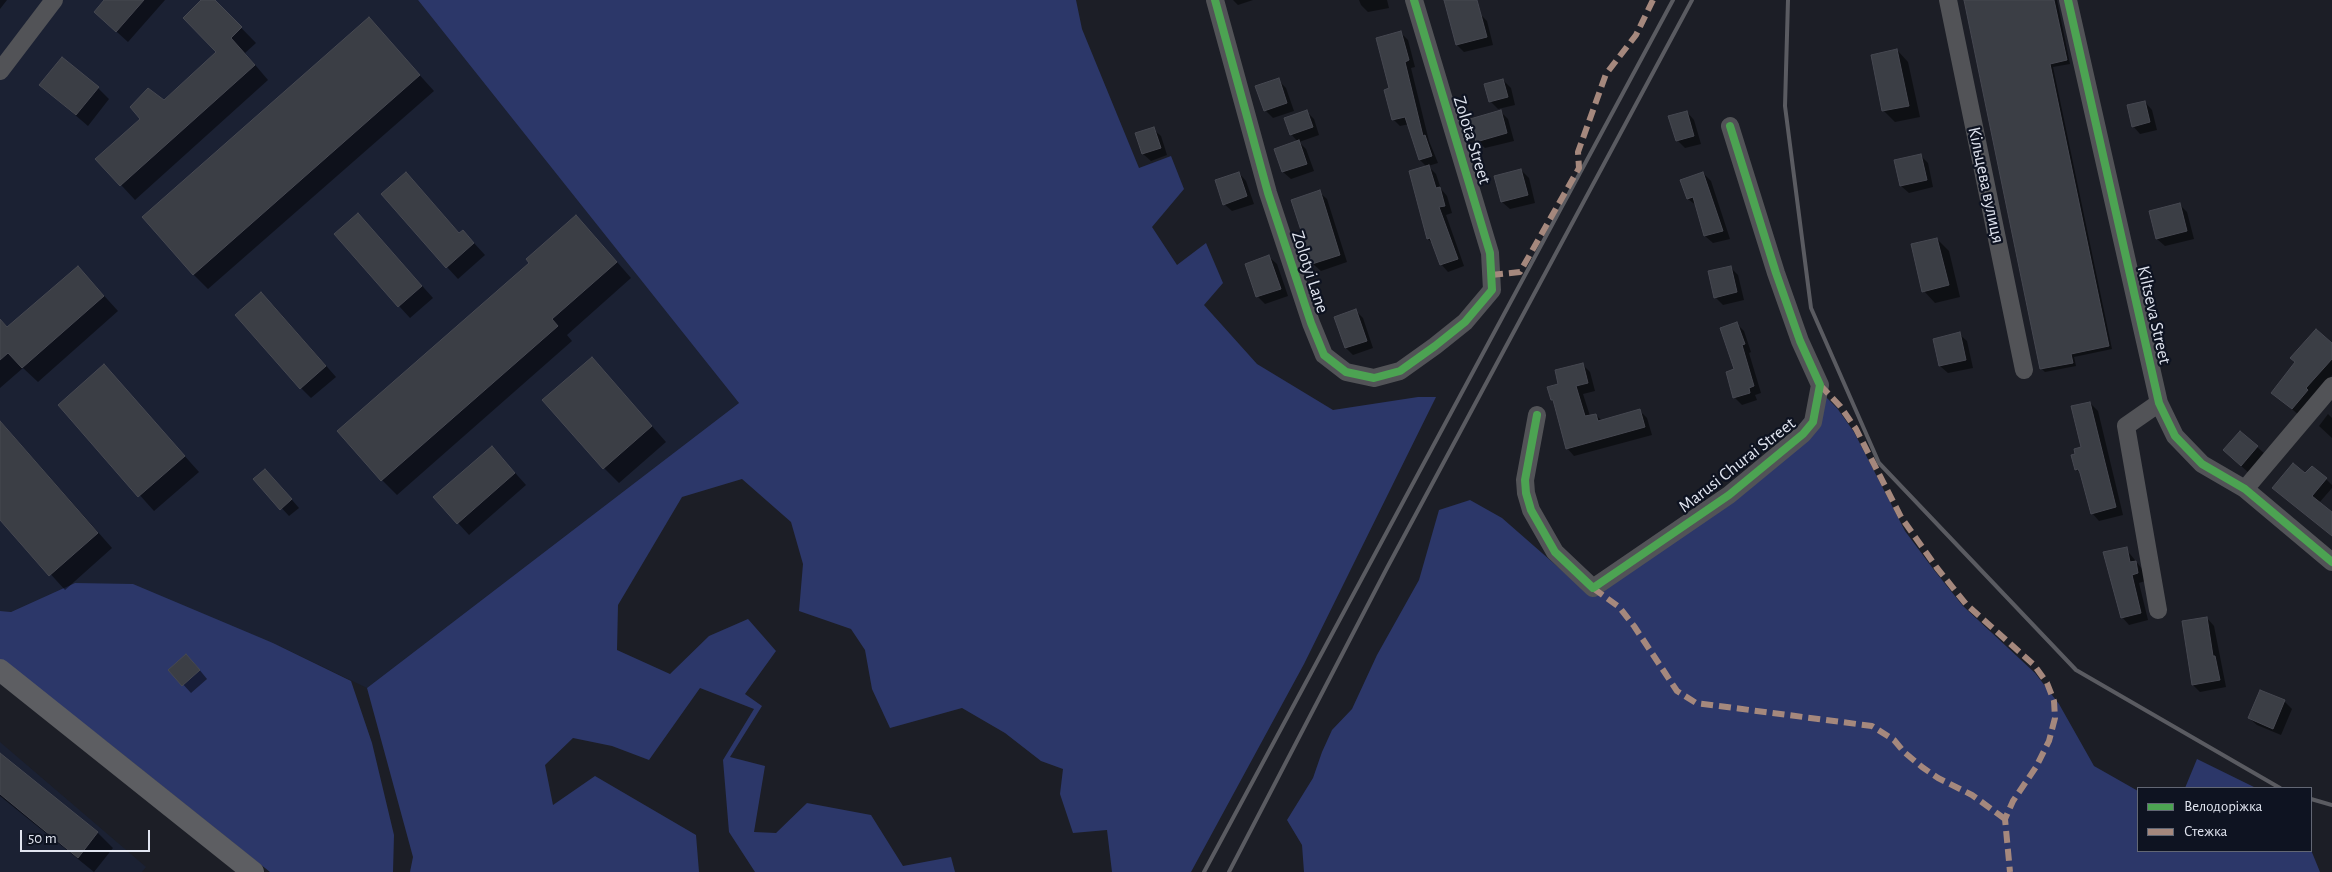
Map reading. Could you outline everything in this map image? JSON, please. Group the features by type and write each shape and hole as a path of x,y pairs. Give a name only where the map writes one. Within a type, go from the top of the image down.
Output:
{"main road":[{"path":"0,670 253,872"}],"street":[{"path":"0,71 54,0"},
{"name":"Zolotyi Lane","path":"1215,0 1268,193 1311,323 1324,355 1346,372 1374,378 1400,371 1465,322 1492,290"},
{"name":"Zolota Street","path":"1414,0 1490,253 1492,290"},
{"name":"Кільцева вулиця","path":"1948,0 2024,370"},
{"name":"Kiltseva Street","path":"2068,0 2159,403 2175,436 2202,464 2245,489 2332,562"},
{"name":"Marusi Churai Street","path":"1537,415 1526,480 1529,502 1555,552 1593,588 1728,494 1804,434 1813,422 1820,385 1800,341 1776,273 1730,126"},
{"path":"2245,489 2332,386"},
{"path":"2158,610 2126,426 2159,403"}],"shaded area":[{"path":"0,0 418,0 739,403 367,688 273,643 75,583 11,612 0,611"},
{"path":"418,0 1076,0 1082,29 1139,168 1171,156 1184,189 1152,227 1177,265 1206,243 1223,283 1204,305 1257,364 1333,410 1418,397 1436,397 1304,664 1191,872 1112,872 1107,830 1073,833 1060,794 1063,769 1041,761 1005,733 962,708 890,728 872,689 865,650 851,629 799,611 803,564 791,522 742,479 682,497 618,605 617,650 670,674 709,636 748,619 776,651 745,694 762,706 730,757 765,766 754,832 776,833 807,803 871,815 903,866 951,857 955,872 755,872 729,832 723,760 754,709 700,688 649,760 612,746 573,738 545,765 553,805 595,776 696,835 699,872 410,872 413,857 367,688 739,403"},
{"path":"1824,395 1837,408 1854,432 1905,531 1934,570 1963,606 2035,673 2059,704 2094,766 2137,790 2137,852 2312,852 2320,872 1304,872 1302,845 1287,820 1313,778 1332,730 1352,709 1377,655 1419,580 1439,510 1470,500 1502,518 1590,595 1746,489"},
{"path":"75,583 133,584 273,643 351,681 372,743 394,835 393,872 270,872 0,659 0,611 11,612"},
{"path":"0,742 146,867 142,872 0,872"},
{"path":"2197,759 2254,787 2185,787"}],"building":[{"path":"104,0 144,0 116,32 94,12"},
{"path":"201,0 215,0 242,27 231,38 255,65 120,186 95,159 140,119 130,107 148,88 164,100 216,52 183,18"},
{"path":"1444,0 1477,0 1487,37 1456,45"},
{"path":"1964,0 2054,0 2067,60 2050,64 2109,346 2071,354 2073,363 2040,369"},
{"path":"369,17 420,75 193,275 142,217"},
{"path":"1401,31 1409,60 1405,62 1423,136 1425,135 1432,156 1419,160 1405,117 1392,120 1384,90 1389,88 1376,38"},
{"path":"1897,49 1909,106 1882,111 1871,55"},
{"path":"62,57 99,87 76,115 39,85"},
{"path":"1279,78 1287,103 1264,111 1255,86"},
{"path":"1503,79 1508,97 1489,102 1484,84"},
{"path":"2145,101 2150,122 2132,127 2127,105"},
{"path":"1307,110 1313,127 1290,135 1284,118"},
{"path":"1501,110 1507,133 1476,142 1470,119"},
{"path":"1687,111 1694,136 1676,141 1668,116"},
{"path":"1154,127 1161,148 1142,154 1135,133"},
{"path":"1299,140 1307,164 1282,172 1274,149"},
{"path":"1921,154 1927,180 1900,186 1894,160"},
{"path":"1429,165 1436,188 1440,187 1445,206 1439,207 1458,259 1440,265 1430,238 1427,239 1409,171"},
{"path":"1521,169 1528,195 1501,202 1494,176"},
{"path":"406,172 459,233 463,230 474,243 446,268 381,194"},
{"path":"1239,172 1247,196 1223,205 1215,180"},
{"path":"1703,172 1723,231 1704,236 1693,197 1687,199 1680,180"},
{"path":"1320,190 1340,255 1312,264 1291,200"},
{"path":"2180,203 2187,231 2156,239 2149,211"},
{"path":"358,213 422,286 398,307 334,234"},
{"path":"576,215 617,262 552,319 558,326 381,481 337,431 529,263 526,259"},
{"path":"1937,238 1949,285 1922,292 1911,244"},
{"path":"1269,255 1281,289 1256,297 1245,264"},
{"path":"78,266 104,296 22,368 8,353 0,360 0,319 7,327"},
{"path":"1731,266 1737,292 1714,298 1708,271"},
{"path":"261,292 326,366 300,389 235,315"},
{"path":"1356,309 1367,341 1345,348 1334,317"},
{"path":"1737,322 1745,344 1742,345 1754,386 1749,388 1750,393 1733,398 1726,372 1734,369 1720,328"},
{"path":"2316,329 2332,343 2332,359 2306,388 2308,390 2292,409 2271,393 2295,362 2290,358"},
{"path":"1960,332 1966,360 1939,366 1933,339"},
{"path":"592,357 652,426 603,469 542,400"},
{"path":"1583,363 1588,383 1576,386 1585,416 1596,414 1598,421 1640,409 1645,427 1566,449 1553,400 1551,400 1547,387 1558,384 1555,370"},
{"path":"104,364 185,456 138,497 58,405"},
{"path":"2090,402 2116,507 2091,514 2080,473 2078,469 2075,470 2071,455 2075,454 2074,449 2081,447 2071,406"},
{"path":"0,421 98,533 49,576 0,520"},
{"path":"2240,431 2258,446 2241,466 2223,450"},
{"path":"492,446 515,473 457,524 433,497"},
{"path":"2293,463 2305,473 2312,466 2327,478 2312,496 2332,512 2332,536 2272,488"},
{"path":"265,469 292,499 280,510 253,479"},
{"path":"2127,547 2130,562 2136,561 2138,573 2132,575 2141,613 2121,618 2103,552"},
{"path":"2207,617 2213,656 2215,656 2220,680 2192,685 2182,621"},
{"path":"186,654 200,670 182,686 168,670"},
{"path":"2260,690 2285,700 2273,729 2248,718"},
{"path":"0,753 98,832 78,858 0,794"}],"railway":[{"path":"1204,872 1673,0"},
{"path":"1229,872 1387,568 1692,0"},
{"path":"1788,0 1785,106 1811,308 1879,463 2076,670 2278,787"},
{"path":"2312,799 2332,805"}],"marked path":[{"path":"1491,275 1520,272 1579,168 1578,152 1606,74 1636,35 1653,0"},
{"path":"1820,385 1840,406 1856,429 1901,517 1937,568 1966,604 2034,665 2047,683 2054,701 2055,718 2049,741 2036,767 2013,801 2005,819 2010,872"},
{"path":"1593,588 1619,607 1634,626 1677,691 1696,703 1872,726 1894,740 1904,752 1922,767 1938,778 1972,795 2005,819"}],"cycle path":[{"path":"1215,0 1268,193 1311,323 1324,355 1346,372 1374,378 1400,371 1435,346 1465,322 1492,290 1490,253 1414,0"},
{"path":"2068,0 2159,403 2175,436 2202,464 2245,489 2332,562"},
{"path":"1537,415 1525,480 1526,493 1531,510 1555,552 1593,588 1729,495 1803,434 1813,422 1820,385 1800,341 1776,273 1730,126"}]}
